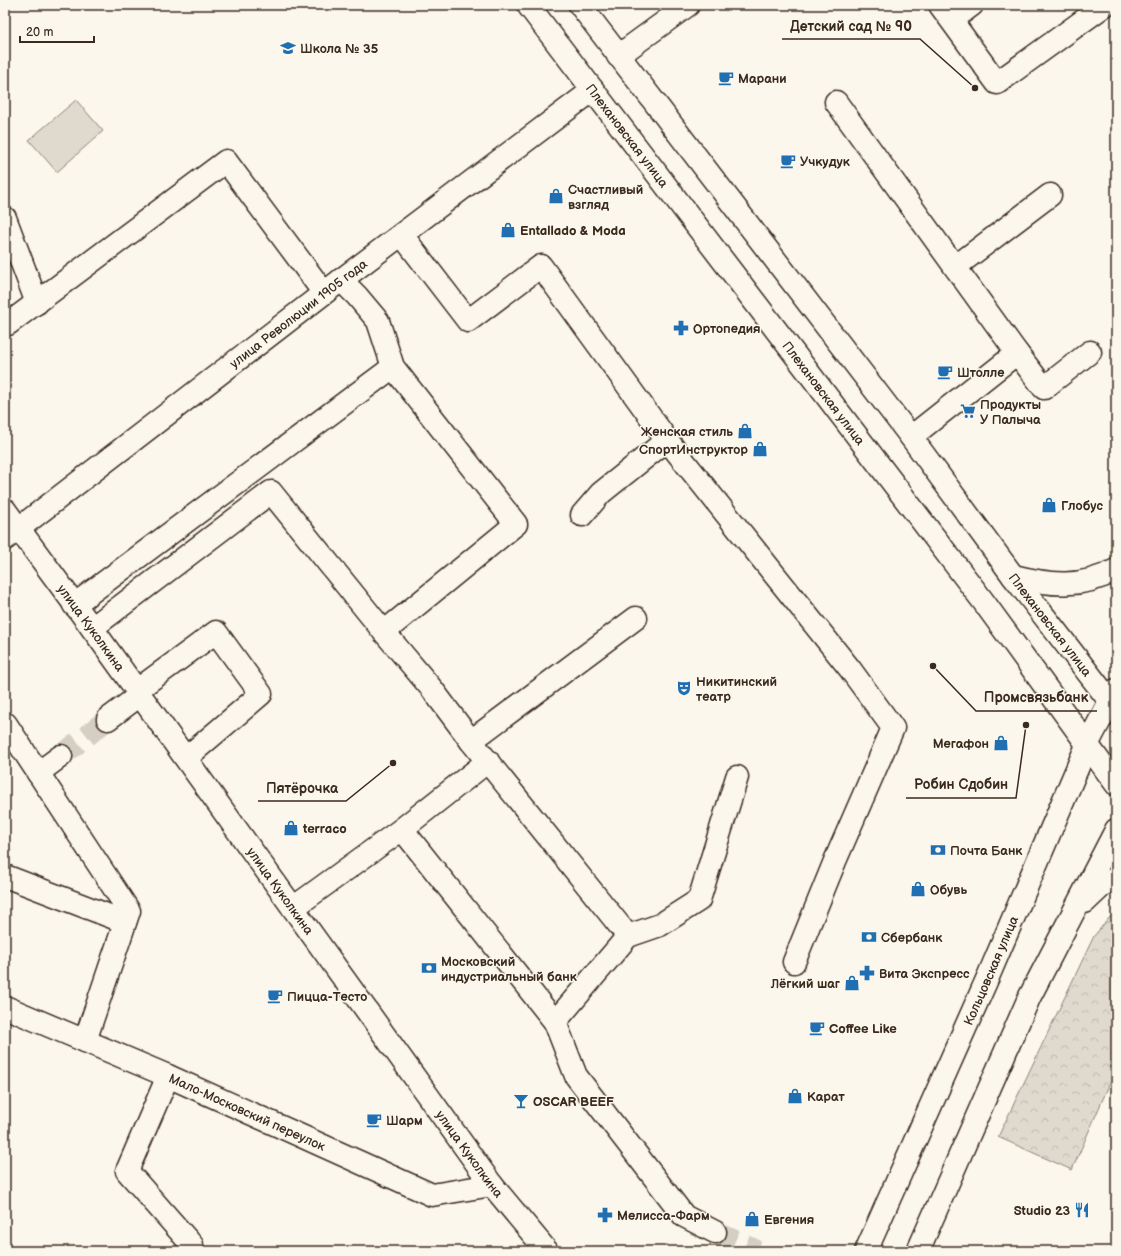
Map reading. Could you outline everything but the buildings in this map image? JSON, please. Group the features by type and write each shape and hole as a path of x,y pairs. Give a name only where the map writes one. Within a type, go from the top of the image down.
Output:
{"main road":[{"name":"Плехановская улица","path":"528,5 964,576 1088,743 1116,784"},
{"name":"Плехановская улица","path":"580,5 911,438 1013,576 1114,700"},
{"path":"618,56 688,5"},
{"path":"972,5 946,12 997,83 1105,5"},
{"name":"улица Революции 1905 года","path":"12,533 402,234 593,90"},
{"path":"836,102 1017,353 1044,388 1090,352"},
{"path":"8,324 226,161 333,287 357,296 378,322 393,368 516,524 384,632"},
{"path":"955,267 1050,195"},
{"path":"5,218 37,303"},
{"path":"402,234 468,321 541,266 667,440 850,668 893,728 835,861 794,962"},
{"path":"911,438 1017,353"},
{"path":"74,605 393,368"},
{"path":"582,515 601,493 667,440"},
{"path":"92,628 271,492 432,689 471,741 628,936"},
{"name":"улица Куколкина","path":"5,510 12,533 92,628 492,1185 547,1251"},
{"path":"1013,576 1035,581 1054,583 1080,583 1110,574 1116,570"},
{"path":"471,741 496,724 636,618"},
{"path":"108,720 138,693 216,632 261,694 186,758"},
{"name":"Кольцовская улица","path":"866,1251 988,977 1088,743 1114,700"},
{"path":"5,725 6,724 129,911 85,1041"},
{"path":"38,773 61,756"},
{"path":"293,908 402,829 488,761"},
{"path":"555,1022 628,936 660,925 699,900 737,777"},
{"path":"402,829 555,1022 576,1076 684,1216 715,1232"},
{"path":"918,1251 1029,998 1116,830"},
{"path":"5,876 125,922"},
{"path":"1072,914 1106,882 1116,879"},
{"name":"Мало-Московский переулок","path":"5,1007 168,1076 432,1194 492,1185"},
{"path":"168,1076 127,1171 192,1245"}],"green space":[{"path":"76,100 103,131 57,172 29,140"},
{"path":"1116,913 1116,1069 1072,1170 998,1137 1094,936 1109,918"}],"tunnel":[{"path":"61,756 108,719"},
{"path":"715,1232 757,1251"}],"place":[{"name":"Школа № 35","path":"288,48"},
{"name":"Марани","path":"726,78"},
{"name":"Детский сад № 90","path":"975,88"},
{"name":"Учкудук","path":"788,161"},
{"name":"Счастливый взгляд","path":"556,196"},
{"name":"Entallado & Moda","path":"508,230"},
{"name":"Ортопедия","path":"681,328"},
{"name":"Штолле","path":"945,372"},
{"name":"Продукты У Палыча","path":"968,411"},
{"name":"Женская стиль","path":"745,431"},
{"name":"СпортИнструктор","path":"760,449"},
{"name":"Глобус","path":"1049,505"},
{"name":"Промсвязьбанк","path":"933,666"},
{"name":"Никитинский театр","path":"684,688"},
{"name":"Робин Сдобин","path":"1026,725"},
{"name":"Мегафон","path":"1001,743"},
{"name":"Пятёрочка","path":"393,763"},
{"name":"terraco","path":"291,828"},
{"name":"Почта Банк","path":"938,850"},
{"name":"Обувь","path":"918,889"},
{"name":"Сбербанк","path":"869,937"},
{"name":"Московский индустриальный банк","path":"429,968"},
{"name":"Вита Экспресс","path":"867,973"},
{"name":"Лёгкий шаг","path":"852,983"},
{"name":"Пицца-Тесто","path":"275,996"},
{"name":"Coffee Like","path":"817,1028"},
{"name":"Карат","path":"795,1096"},
{"name":"OSCAR BEEF","path":"521,1101"},
{"name":"Шарм","path":"374,1120"},
{"name":"Studio 23","path":"1082,1210"},
{"name":"Мелисса-Фарм","path":"605,1215"},
{"name":"Евгения","path":"752,1219"}]}
